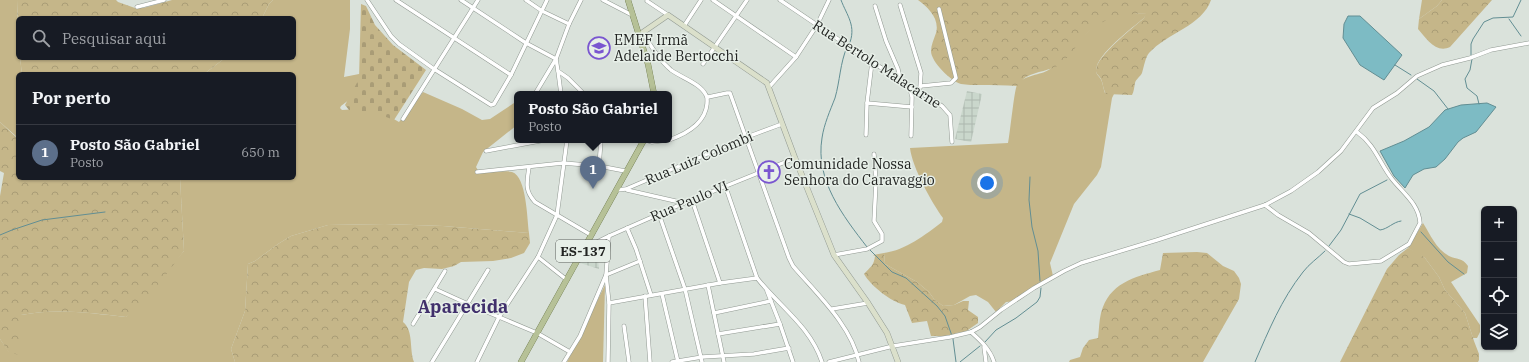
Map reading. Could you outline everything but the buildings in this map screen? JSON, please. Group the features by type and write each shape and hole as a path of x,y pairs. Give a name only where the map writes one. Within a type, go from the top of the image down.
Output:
{"main road":[{"path":"628,0 632,15 641,34 653,91"},
{"name":"ES-137","path":"521,362 597,226 625,171 643,143"}],"street":[{"path":"137,7 164,0"},
{"path":"368,0 391,36 399,44 434,69 489,104 494,104 511,75 547,0"},
{"path":"396,0 511,75"},
{"path":"461,0 526,43 556,59"},
{"path":"403,119 478,0"},
{"path":"526,0 542,11 569,24"},
{"path":"537,91 556,59 569,24 581,0"},
{"path":"603,0 632,15"},
{"path":"684,26 702,0"},
{"path":"713,0 796,57"},
{"path":"703,64 747,0"},
{"name":"Rua Bertolo Malacarne","path":"780,0 947,111 951,121 952,142"},
{"path":"770,86 796,57 816,25 829,0"},
{"path":"647,1 764,79 770,86 782,124 834,255 887,333 898,362"},
{"path":"900,5 921,73 921,86 919,91"},
{"path":"875,6 886,41 898,69 900,79"},
{"path":"921,86 951,83 956,78 939,8"},
{"path":"668,15 641,34 659,58 671,69 705,93 708,97 707,108 702,119 693,129 672,139"},
{"path":"829,362 893,346 952,337 971,332 980,327 1001,310 1052,278 1081,263 1265,205 1318,172 1341,152 1373,108 1397,93 1417,76 1442,65 1470,58 1491,50 1529,42"},
{"path":"556,59 561,91"},
{"path":"866,135 867,104 872,62"},
{"path":"558,71 568,78 581,91"},
{"path":"909,85 912,97 911,136"},
{"path":"708,97 730,93 793,266 832,309 853,343 858,354 859,362"},
{"path":"867,104 912,107"},
{"name":"Rua Luiz Colombi","path":"615,190 626,189 747,137 782,124"},
{"path":"1265,205 1278,215 1309,233 1344,262 1349,264 1381,261 1409,244 1420,223 1416,209 1410,199 1393,180 1370,144 1357,132"},
{"path":"486,151 529,143"},
{"path":"477,362 499,318 538,257 556,215 566,143"},
{"path":"600,166 601,143"},
{"path":"834,255 867,249 882,241 882,234 874,220 876,182 874,154"},
{"name":"Rua Paulo VI","path":"584,249 609,236 725,185 795,158"},
{"path":"477,172 563,162 600,166 625,171"},
{"path":"529,167 527,185 529,196 535,202 591,235"},
{"path":"725,185 757,278 766,290 793,362"},
{"path":"626,189 684,203"},
{"path":"692,200 720,283"},
{"path":"659,214 685,289 702,362"},
{"path":"627,228 636,249 651,295"},
{"path":"608,362 609,303 606,275 609,236"},
{"path":"538,257 567,280"},
{"path":"564,362 585,324 606,275 640,261"},
{"path":"432,362 488,270"},
{"path":"413,324 445,271"},
{"path":"609,303 708,285 757,278"},
{"path":"708,285 724,356 724,362"},
{"path":"435,289 499,318 537,333 570,352"},
{"path":"766,290 775,297 806,331 818,350 822,362"},
{"path":"662,294 678,361"},
{"path":"646,296 650,362"},
{"path":"714,313 771,302"},
{"path":"832,309 868,303"},
{"path":"718,334 780,324"},
{"path":"624,326 629,362"},
{"path":"971,332 981,341 990,353 994,362"},
{"path":"984,346 986,362"},
{"path":"672,362 702,357 754,354 789,348"}],"shaded area":[{"path":"967,91 982,94 971,142 955,139"},
{"path":"597,248 599,269 580,263 582,255"}],"green space":[{"path":"0,0 17,0 16,60 20,60 22,72 16,72 16,136 0,122"},
{"path":"17,0 116,0 135,8 143,8 172,0 273,0 269,4 263,16 17,16"},
{"path":"273,0 350,0 350,29 344,77 369,72 354,96 341,106 340,108 342,110 378,110 399,122 423,92 462,109 482,120 490,119 514,103 514,127 483,152 476,167 479,172 509,171 517,176 521,182 527,209 529,233 443,226 385,224 328,225 291,236 255,261 248,264 245,311 231,349 235,362 0,362 0,339 9,352 21,354 21,315 61,312 126,317 184,251 180,180 296,180 296,72 207,72 222,60 296,60 296,16 263,16 269,4"},
{"path":"918,0 1211,0 1206,9 1192,23 1156,46 1149,53 1132,95 1106,94 1101,79 1096,73 1097,65 1108,50 1144,18 1146,13 1120,16 1104,21 1083,38 1061,64 1026,77 1017,86 968,85 961,84 952,79 934,60 931,51 937,28 935,18 926,6"},
{"path":"1422,0 1442,0 1437,6 1419,19"},
{"path":"1442,0 1492,0 1450,47 1445,49 1436,47 1418,29 1419,19 1437,6"},
{"path":"361,4 366,6 375,25 393,45 426,70 394,120 373,112 349,110 345,105 359,79"},
{"path":"1147,13 1144,18 1108,49 1098,64 1096,73 1102,81 1105,93 1114,94 1112,98 1101,167 1097,175 1074,204 1050,263 1053,276 1018,301 1006,302 996,312 988,302 976,295 970,296 954,305 943,306 917,282 885,264 884,253 900,249 915,241 942,222 943,218 918,175 910,148 1008,143 1013,104 1017,85 1020,81 1050,69 1092,28 1107,18 1122,14"},
{"path":"20,60 222,60 207,72 22,72"},
{"path":"0,122 16,137 16,180 180,180 184,251 145,302 126,317 61,312 21,315 21,355 9,353 0,339 0,196 4,173 0,171"},
{"path":"1423,223 1434,241 1444,253 1464,261 1468,266 1467,273 1451,282 1480,325 1480,332 1477,338 1473,338 1465,313 1445,290 1439,277 1425,258 1408,248"},
{"path":"385,224 443,226 529,233 530,243 524,253 511,258 493,261 461,262 454,266 442,269 424,268 416,270 409,282 403,322 409,330 414,362 235,362 231,349 245,311 248,264 255,261 291,236 328,225"},
{"path":"1408,248 1425,258 1439,277 1445,290 1465,313 1479,354 1478,362 1340,362 1387,269 1399,255"},
{"path":"884,253 885,264 917,282 943,306 969,301 968,310 978,317 978,323 965,332 956,333 953,336 931,336 927,321 912,323 905,305 894,301 882,293 867,279 864,274 874,262 875,256 873,255"},
{"path":"1163,253 1207,253 1223,266 1234,271 1241,284 1239,299 1203,362 1069,362 1070,360 1080,357 1083,348 1089,340 1098,338 1101,313 1105,303 1116,288 1141,275 1160,270"},
{"path":"605,285 603,362 567,362"}],"water":[{"path":"1348,16 1360,16 1402,55 1384,80 1360,65 1343,38 1344,24"},
{"path":"1487,103 1496,107 1476,132 1458,142 1445,159 1436,167 1424,169 1413,175 1405,188 1394,176 1380,151 1404,141 1429,127 1445,110 1461,105"}],"waterway":[{"path":"841,0 852,27 849,45"},
{"path":"1471,55 1471,44 1484,22 1493,18 1513,17 1521,0"},
{"path":"1509,19 1521,36"},
{"path":"847,47 835,98 824,128 821,153 827,183 833,197 840,210 867,247"},
{"path":"1472,59 1470,70 1465,79 1467,88 1477,96 1479,104"},
{"path":"1395,65 1411,75"},
{"path":"1417,79 1434,91 1448,109"},
{"path":"1030,177 1029,200 1032,227 1038,251 1040,281"},
{"path":"1329,246 1341,230 1360,194 1387,180"},
{"path":"0,235 42,220 105,212"},
{"path":"1349,214 1360,218 1380,230 1401,221"},
{"path":"1421,232 1448,262 1464,274"},
{"path":"870,250 892,272 906,278 937,306 945,316 952,336"},
{"path":"1255,362 1265,338 1288,293 1305,269 1325,251"},
{"path":"985,342 996,330 1016,318 1037,302 1040,297 1041,288"},
{"path":"953,339 956,362"},
{"path":"960,362 980,346"}],"place":[{"name":"EMEF Irmã Adelaide Bertocchi","path":"599,48"},
{"name":"Comunidade Nossa Senhora do Caravaggio","path":"769,172"},
{"name":"Posto São Gabriel","path":"593,189"}],"district":[{"name":"Aparecida","path":"463,307"}]}
